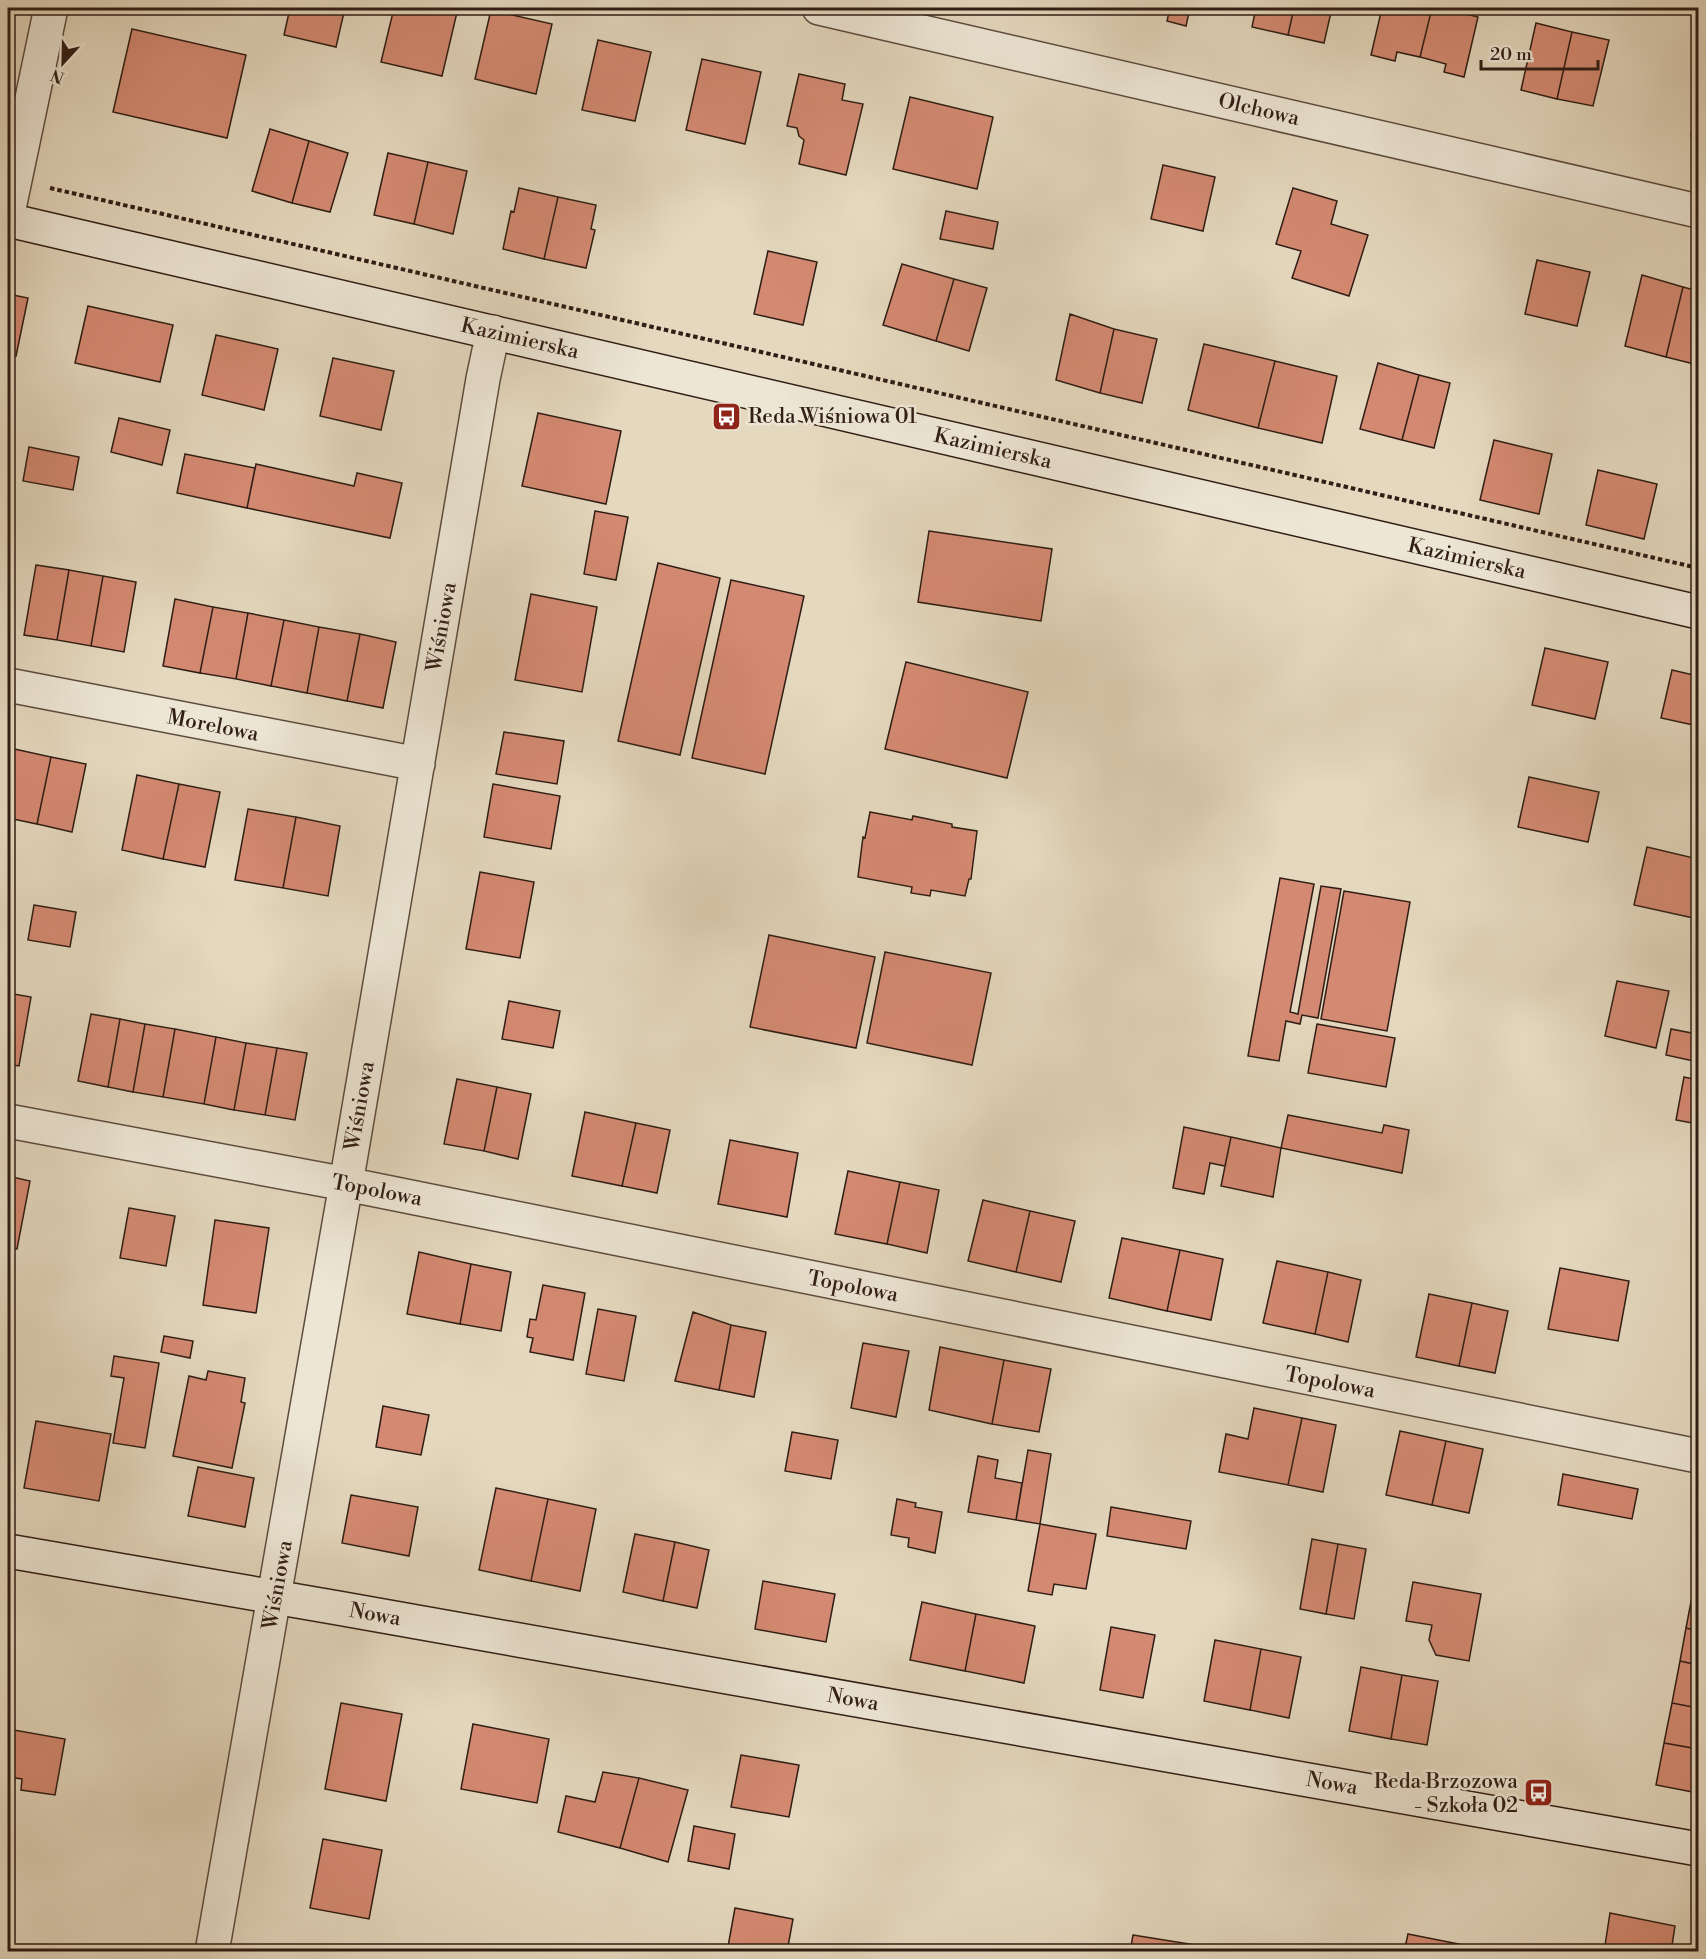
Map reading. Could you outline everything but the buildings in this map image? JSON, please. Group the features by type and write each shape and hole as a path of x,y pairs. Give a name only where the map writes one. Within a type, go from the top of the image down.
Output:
{"street":[{"path":"8,213 51,8"},
{"name":"Olchowa","path":"819,8 1698,211"},
{"name":"Kazimierska","path":"8,220 1698,612"},
{"name":"Wiśniowa","path":"212,1952 493,332"},
{"name":"Morelowa","path":"8,686 418,764"},
{"name":"Topolowa","path":"8,1121 346,1184 1698,1456"},
{"name":"Nowa","path":"8,1551 1698,1849"}],"path":[{"path":"54,189 1698,568"}],"place":[{"name":"Reda Wiśniowa 01","path":"727,416"},
{"name":"Reda Brzozowa - Szkoła 02","path":"1539,1793"}]}
